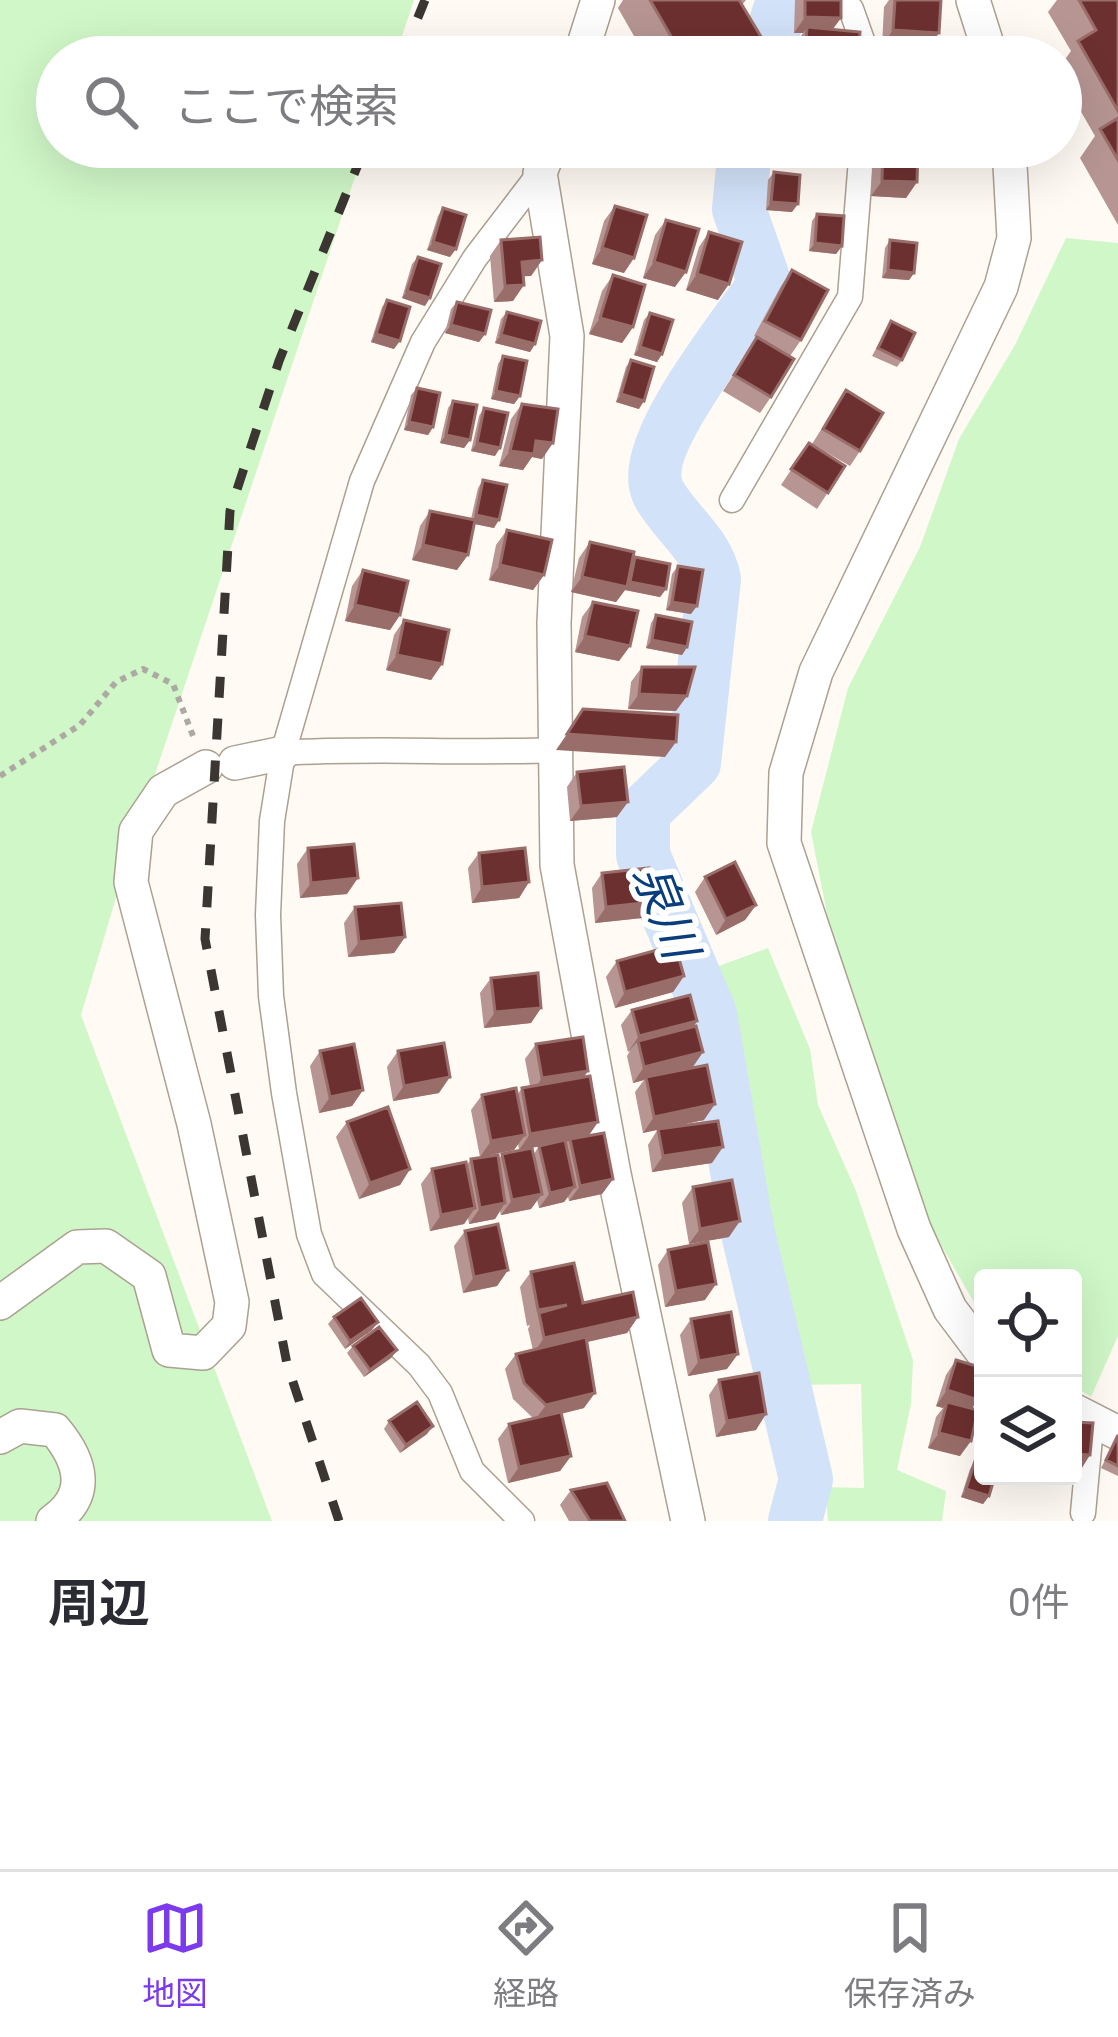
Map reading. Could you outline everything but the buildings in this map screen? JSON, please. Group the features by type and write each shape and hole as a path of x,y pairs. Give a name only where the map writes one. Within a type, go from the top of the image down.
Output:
{"street":[{"path":"587,36 598,0"},
{"path":"841,0 850,9 860,36"},
{"path":"973,0 985,36"},
{"path":"522,1521 472,1471 440,1393 419,1365 324,1274 309,1234 271,996 272,821 283,753 370,461 424,342 539,168"},
{"path":"546,168 567,336 554,623 557,865 614,1174 688,1521"},
{"path":"732,500 850,297 860,168"},
{"path":"974,1341 950,1309 914,1229 784,843 786,773 815,672 1001,287 1014,238 1010,168"},
{"path":"0,1303 77,1247 106,1246 148,1276 169,1350 202,1353 229,1326 232,1301 194,1124 131,882 136,831 164,791 215,766 283,753 374,747 465,754 556,750"},
{"path":"1083,1514 1094,1420"},
{"path":"0,1437 20,1426 55,1430 73,1452 81,1481 69,1510 53,1521"}],"path":[{"path":"0,776 80,724 116,682 143,669 173,684 215,766"}],"green space":[{"path":"0,0 414,0 402,36 36,36 36,168 358,168 136,831 81,1015 272,1521 0,1521"},
{"path":"1066,238 1118,243 1118,1336 1091,1397 1082,1391 1082,1269 974,1269 974,1302 929,1224 829,924 811,832 848,688 920,547 959,439 1015,345"},
{"path":"768,948 810,1049 818,1105 856,1191 913,1360 911,1404 897,1470 946,1491 942,1521 828,1521 825,1487 864,1488 861,1384 797,1385 748,1159 725,1022 705,971"}],"waterway":[{"name":"泉川","path":"772,36 783,0"},
{"name":"泉川","path":"743,168 739,209 765,284 674,418 655,474 659,494 705,555 714,579 694,763 643,812 643,855 710,1014 747,1229 806,1479 795,1521"}],"railway":[{"path":"410,36 425,0"},
{"path":"339,1521 287,1364 205,939 230,511 279,361 357,168"}]}
